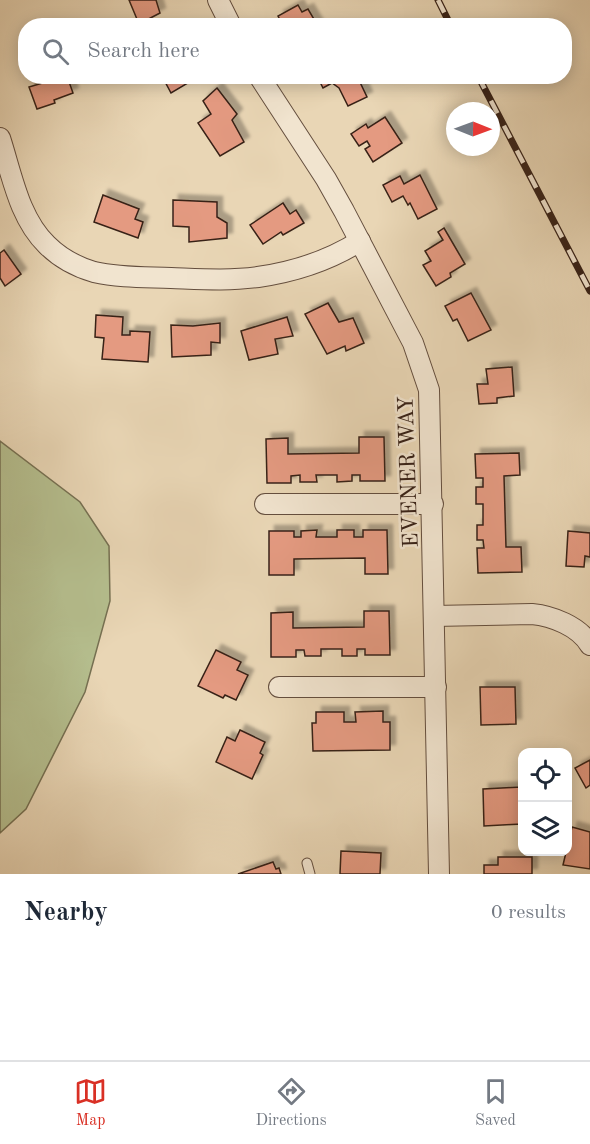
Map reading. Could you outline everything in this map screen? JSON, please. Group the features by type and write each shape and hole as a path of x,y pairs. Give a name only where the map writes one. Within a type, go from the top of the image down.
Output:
{"street":[{"path":"218,0 227,18"},
{"name":"EVENER WAY","path":"264,84 326,179 360,241 413,343 429,390 439,874"},
{"path":"0,138 21,203 32,226 48,246 69,262 93,271 119,276 143,277 214,279 257,277 301,268 345,250 360,241"},
{"path":"265,504 433,504"},
{"path":"434,616 545,615 573,629 590,645"},
{"path":"279,687 436,687"}],"lane":[{"path":"307,863 310,874"}],"green space":[{"path":"0,441 80,502 109,546 110,601 85,692 26,809 0,833"}],"building":[{"path":"129,0 156,0 160,13 150,18 136,18"},
{"path":"298,5 302,12 308,9 313,18 279,18 278,16"},
{"path":"39,84 70,84 73,93 54,100 55,103 37,109 29,87"},
{"path":"166,84 186,84 171,93"},
{"path":"333,84 361,84 367,97 348,106 339,88"},
{"path":"217,88 237,114 232,120 244,142 220,156 198,123 211,114 203,101"},
{"path":"385,117 402,143 373,162 365,149 370,146 367,141 359,146 351,134 366,124 368,128"},
{"path":"420,175 437,209 418,219 410,203 408,205 403,196 392,202 383,185 400,176 404,184"},
{"path":"103,195 139,209 135,219 143,222 138,238 94,222"},
{"path":"173,200 217,202 217,217 227,223 227,238 189,242 189,227 173,226"},
{"path":"283,203 290,214 296,210 304,223 283,235 281,232 263,244 250,225"},
{"path":"444,228 465,264 450,273 451,277 436,286 423,265 431,261 425,251 443,240 438,232"},
{"path":"4,250 21,274 5,286 0,278 0,253"},
{"path":"471,293 491,330 468,341 457,319 453,321 445,306"},
{"path":"328,303 339,322 353,318 364,343 346,351 345,346 327,354 305,314"},
{"path":"96,315 123,317 122,335 130,335 130,331 150,332 148,362 102,359 104,338 95,337"},
{"path":"287,317 293,336 275,339 278,354 249,360 241,331"},
{"path":"220,323 220,343 211,342 211,355 172,357 171,325 193,326"},
{"path":"512,367 514,396 497,398 497,403 479,404 477,384 488,384 486,369"},
{"path":"359,437 384,437 385,481 360,481 360,475 352,475 352,481 337,482 337,475 316,475 317,482 300,482 300,475 291,476 291,483 267,483 266,439 288,438 288,454 359,453"},
{"path":"519,453 520,475 504,476 506,547 521,547 522,572 478,573 477,548 484,548 483,540 477,540 477,525 483,525 483,504 476,504 476,487 483,487 483,478 476,478 475,454"},
{"path":"317,530 316,537 337,537 337,530 354,530 354,537 363,537 363,530 387,530 388,574 365,574 365,558 294,559 294,575 269,575 269,531 294,531 294,537 301,537 301,531"},
{"path":"568,531 590,533 590,557 585,556 584,567 566,566"},
{"path":"364,611 389,611 390,655 365,655 365,649 357,649 357,656 342,656 342,649 321,649 321,656 305,656 304,650 296,650 296,657 271,657 271,613 293,612 293,628 364,627"},
{"path":"216,650 241,662 237,670 248,675 236,700 225,695 223,698 198,686"},
{"path":"480,687 515,687 516,724 481,725"},
{"path":"383,711 383,722 390,722 390,750 313,751 312,723 316,723 316,712 344,712 344,722 356,722 355,712"},
{"path":"240,730 265,742 260,753 263,755 252,779 216,762 227,737 235,741"},
{"path":"590,760 590,785 586,788 575,768"},
{"path":"518,787 518,824 484,826 483,789"},
{"path":"572,827 590,832 590,869 563,865 565,856 572,856"},
{"path":"341,851 381,853 380,874 340,874"},
{"path":"498,857 532,857 532,874 484,874 484,865 498,865"},
{"path":"273,862 281,874 238,874"}],"railway":[{"path":"438,0 447,18"},
{"path":"482,84 590,291"}]}
